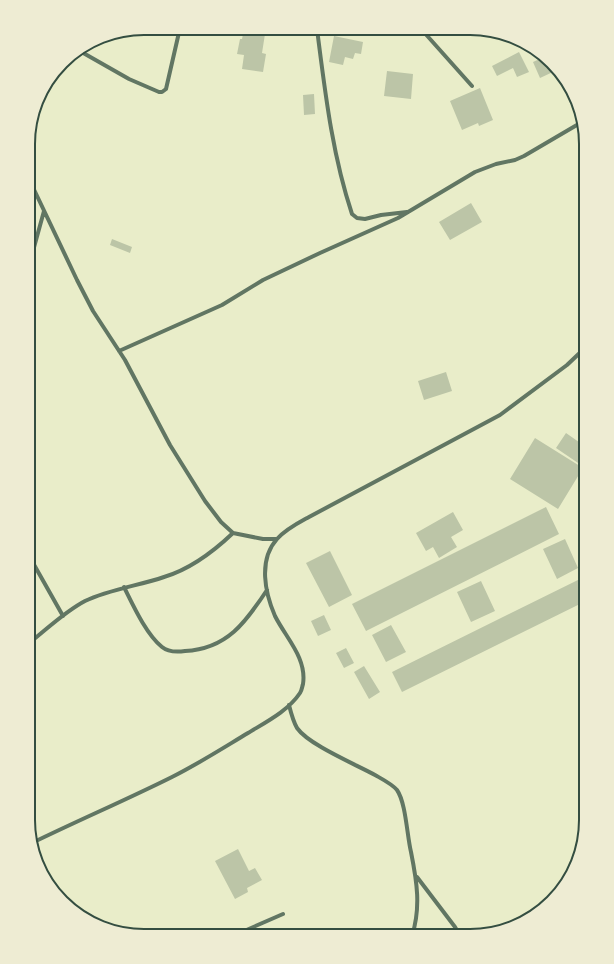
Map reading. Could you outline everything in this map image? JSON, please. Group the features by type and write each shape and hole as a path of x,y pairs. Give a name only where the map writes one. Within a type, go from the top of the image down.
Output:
{"street":[{"path":"84,53 129,79 162,92 166,89 178,35"},
{"path":"318,35 329,120 339,167 352,214 357,218 365,219 410,211"},
{"path":"426,35 472,86"},
{"path":"119,351 222,304 282,270 398,218 475,172 524,156 577,125"},
{"path":"35,192 83,292 119,351 187,473 204,500 221,522 234,534 263,539 277,539"},
{"path":"35,244 44,211"},
{"path":"37,841 173,776 238,740 289,705 301,692 304,676 302,664 291,641 275,616 267,590 264,568 267,554 277,539 309,516 500,415 566,365 579,353"},
{"path":"35,638 84,601 124,587 163,578 187,568 211,553 234,534"},
{"path":"35,566 63,616"},
{"path":"124,587 139,617 162,647 179,652 198,651 218,644 230,636 254,610 267,590"},
{"path":"289,705 297,728 305,736 383,779 397,790 403,807 416,876 418,899 414,929"},
{"path":"416,876 456,929"},
{"path":"249,929 283,914"}],"building":[{"path":"243,35 265,35 262,53 266,54 263,72 242,69 244,55 237,54 240,39 242,39"},
{"path":"334,36 363,42 361,54 355,53 353,59 345,57 343,65 329,62"},
{"path":"519,52 529,72 517,77 513,68 497,76 492,66"},
{"path":"539,59 552,72 540,78 533,62"},
{"path":"387,71 413,74 411,99 384,96"},
{"path":"480,88 493,120 479,126 478,123 462,130 450,101"},
{"path":"314,94 315,114 304,115 303,95"},
{"path":"471,203 482,222 450,240 439,222"},
{"path":"112,239 132,247 130,253 110,245"},
{"path":"446,372 452,391 424,400 418,381"},
{"path":"566,433 579,442 579,464 556,448"},
{"path":"535,438 579,466 579,475 558,509 510,479"},
{"path":"546,507 559,534 366,631 352,604"},
{"path":"453,512 463,530 451,537 457,547 439,558 433,547 426,551 416,533"},
{"path":"565,539 578,568 557,579 543,549"},
{"path":"330,551 352,595 329,607 306,563"},
{"path":"579,579 579,604 402,692 392,672"},
{"path":"481,581 495,611 471,622 457,592"},
{"path":"324,615 331,630 318,636 311,621"},
{"path":"391,625 406,652 386,662 372,635"},
{"path":"346,648 354,663 344,668 336,653"},
{"path":"364,666 380,692 369,699 354,672"},
{"path":"238,849 249,871 255,868 262,880 247,888 248,892 235,899 215,861"}]}
